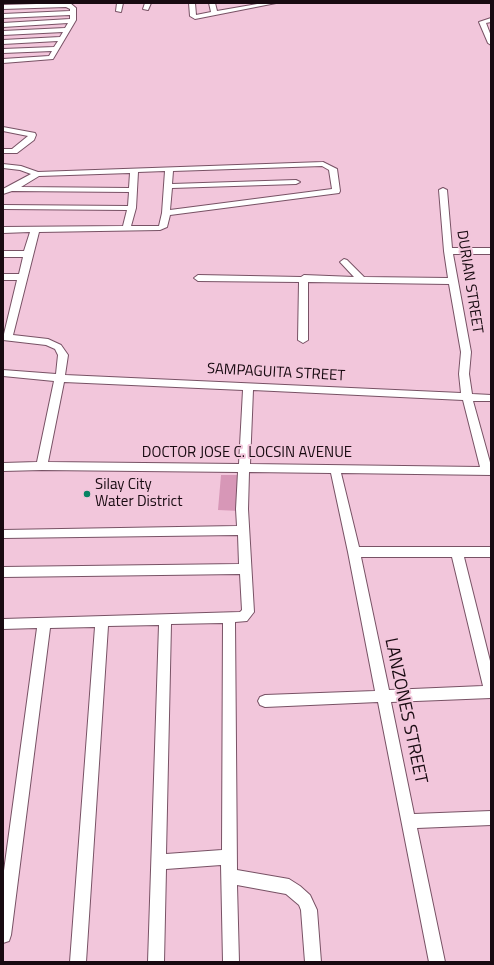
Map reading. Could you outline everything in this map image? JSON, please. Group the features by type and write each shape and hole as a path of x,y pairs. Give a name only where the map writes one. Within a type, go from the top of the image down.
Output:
{"street":[{"path":"119,11 120,3"},
{"path":"192,3 194,17 214,14 232,6 273,3"},
{"path":"212,3 214,14"},
{"path":"3,7 67,4 73,8 72,21 51,58 3,61"},
{"path":"3,16 73,13"},
{"path":"491,20 482,22 491,43"},
{"path":"3,25 72,21"},
{"path":"3,33 67,30"},
{"path":"3,42 62,39"},
{"path":"3,51 56,50"},
{"path":"3,129 32,135 31,138 14,151 3,152"},
{"path":"166,213 299,197 336,191 333,169 323,164 296,173 168,186"},
{"path":"3,166 21,168 37,174 169,169 296,173"},
{"path":"3,230 126,229 163,227 166,213 169,169"},
{"path":"126,229 132,208 134,171"},
{"path":"296,173 299,197"},
{"path":"7,191 37,174"},
{"path":"7,191 134,190"},
{"name":"DURIAN STREET","path":"443,190 448,251 466,352 464,374 467,397 489,471"},
{"path":"3,207 132,208"},
{"path":"35,230 5,337 48,342 58,347 63,356 42,466"},
{"path":"448,251 491,251"},
{"path":"3,254 28,254"},
{"path":"344,262 361,279"},
{"path":"3,277 22,277"},
{"path":"198,278 304,278 453,281"},
{"path":"303,340 304,278"},
{"name":"SAMPAGUITA STREET","path":"3,373 60,378 491,398"},
{"path":"3,624 243,617 248,612 242,509 248,387"},
{"name":"DOCTOR JOSE C. LOCSIN AVENUE","path":"3,467 42,466 489,471"},
{"name":"LANZONES STREET","path":"335,469 354,552 410,821 437,962"},
{"path":"3,534 244,530"},
{"path":"354,552 491,552"},
{"path":"265,701 383,695 491,692 457,552"},
{"path":"3,572 245,568"},
{"path":"229,617 229,876 231,962"},
{"path":"156,962 165,619"},
{"path":"78,962 102,621"},
{"path":"3,935 44,624"},
{"path":"410,821 491,818"},
{"path":"159,862 229,857"},
{"path":"229,876 288,887 295,890 304,900 309,910 313,962"}],"shaded area":[{"path":"221,475 242,475 240,511 218,510"}],"place":[{"name":"Silay City Water District","path":"87,494"}]}
